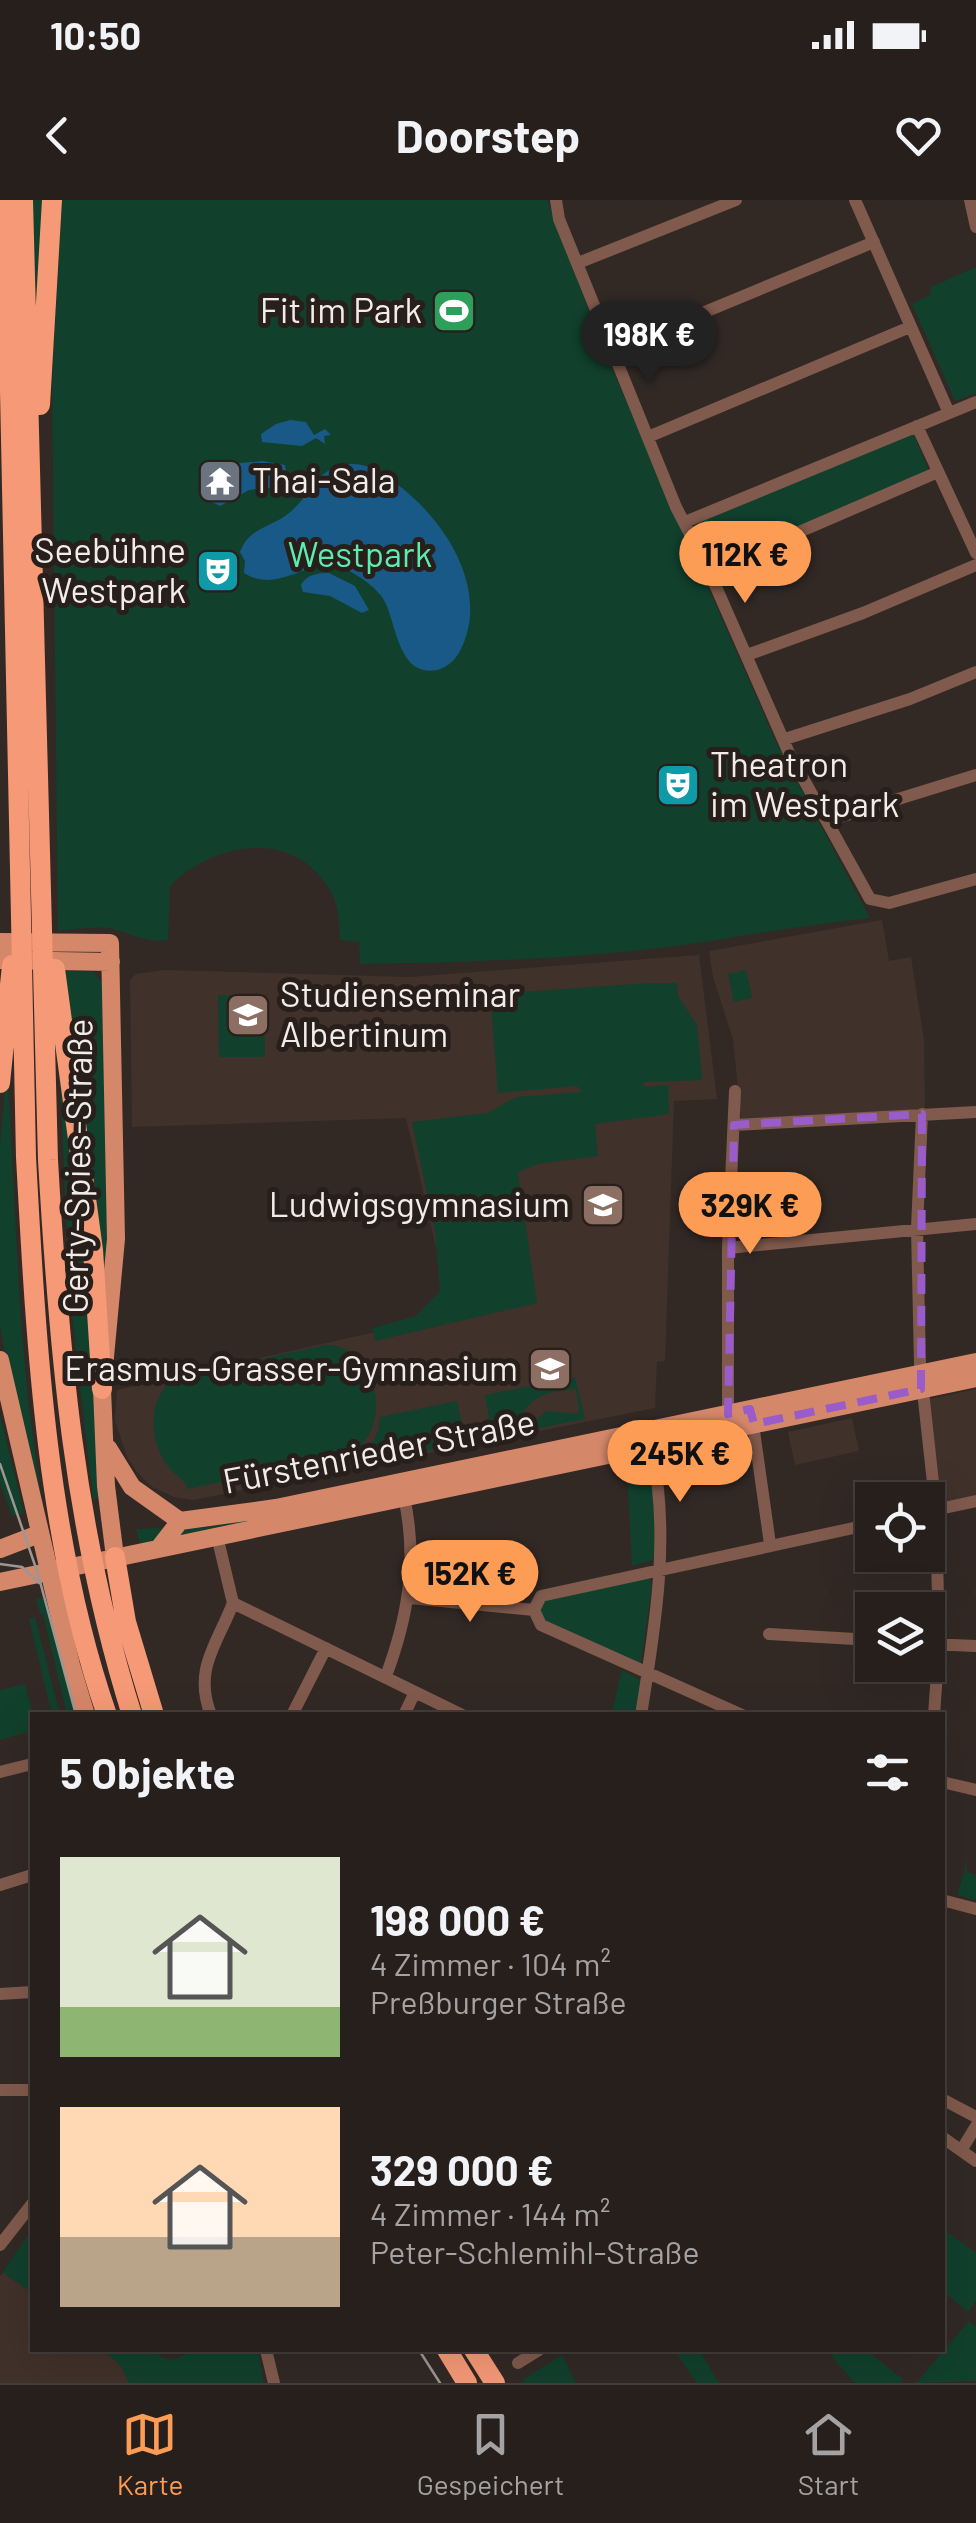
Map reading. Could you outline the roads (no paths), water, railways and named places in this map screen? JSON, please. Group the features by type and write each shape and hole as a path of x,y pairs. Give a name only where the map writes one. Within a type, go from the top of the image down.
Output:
{"highway":[{"path":"6,200 26,1158 42,1386 58,1506 106,1712"},
{"path":"23,200 48,1160 65,1393 80,1502 95,1582 131,1712"},
{"path":"34,557 52,200"},
{"path":"0,392 10,450"},
{"path":"41,830 60,1012 94,1250 102,1389"},
{"path":"0,1083 20,916"},
{"path":"111,1558 153,1712"},
{"path":"447,2352 467,2383"},
{"path":"475,2352 495,2383"}],"main road":[{"path":"0,942 90,953"},
{"name":"Gerty-Spies-Straße","path":"90,953 110,953 116,1239 102,1389 111,1558"},
{"path":"0,960 90,953"},
{"path":"0,1360 85,1712"},
{"name":"Fürstenrieder Straße","path":"159,1548 180,1521 276,1508 728,1422 921,1381 976,1362"},
{"name":"Fürstenrieder Straße","path":"921,1381 976,1378"},
{"name":"Fürstenrieder Straße","path":"0,1582 651,1446 728,1422"},
{"path":"104,1439 132,1487 180,1521"},
{"path":"0,1549 40,1534"}],"street":[{"path":"556,200 558,219 685,522 789,753 870,899 881,903 976,878"},
{"path":"578,263 736,200"},
{"path":"855,200 949,414"},
{"path":"970,200 976,227"},
{"path":"612,350 874,242"},
{"path":"648,436 910,327"},
{"path":"685,522 976,402"},
{"path":"917,426 976,553"},
{"path":"708,572 938,472"},
{"path":"747,655 863,614 976,566"},
{"path":"785,739 910,699 976,672"},
{"path":"827,821 976,775"},
{"path":"728,1422 728,1248 735,1091"},
{"path":"734,1125 976,1112"},
{"path":"922,1114 918,1228 921,1381 930,1482"},
{"path":"728,1248 976,1224"},
{"path":"752,1417 770,1544"},
{"path":"642,1712 658,1569 658,1491 651,1446"},
{"path":"386,1676 410,1598 411,1550 404,1497"},
{"path":"945,1508 976,1501"},
{"path":"735,1712 540,1625 534,1610 541,1596 855,1527"},
{"path":"210,1712 204,1673 233,1603 217,1536"},
{"path":"410,1598 534,1610"},
{"path":"233,1603 456,1712"},
{"path":"769,1634 855,1639"},
{"path":"945,1645 976,1646"},
{"path":"294,1712 326,1648"},
{"path":"934,1682 934,1712"},
{"path":"405,1712 415,1692"},
{"path":"0,1772 30,1764"},
{"path":"945,1783 976,1790"},
{"path":"0,1885 30,1876"},
{"path":"945,1901 976,1909"},
{"path":"0,1994 30,1992"},
{"path":"0,2090 30,2090"},
{"path":"945,2101 976,2116"},
{"path":"962,2150 976,2126"},
{"path":"945,2139 976,2161"},
{"path":"0,2245 30,2207"},
{"path":"266,2352 274,2383"},
{"path":"518,2363 536,2352"}],"water":[{"path":"290,420 306,422 314,435 325,429 331,435 324,436 325,444 316,438 302,446 262,442 261,434"},
{"path":"262,461 285,465 287,476 280,487 249,490 220,506 210,501 208,476 214,471"},
{"path":"350,464 376,470 416,500 459,559 470,605 468,628 458,654 441,669 423,670 413,665 400,644 382,597 346,569 320,566 270,580 244,573 245,561 240,552 249,537 289,513 321,476"},
{"path":"329,573 355,586 369,610 362,613 330,596 303,592 301,585 306,578"}],"tram line":[{"path":"0,1464 38,1574 75,1712"},
{"path":"0,1564 22,1567 39,1583"},
{"path":"420,2352 440,2383"}],"place":[{"name":"Fit im Park","path":"454,311"},
{"name":"Thai-Sala","path":"220,481"},
{"name":"Seebühne Westpark","path":"218,571"},
{"name":"Theatron im Westpark","path":"678,785"},
{"name":"Studienseminar Albertinum","path":"248,1015"},
{"name":"Ludwigsgymnasium","path":"603,1205"},
{"name":"Erasmus-Grasser-Gymnasium","path":"550,1369"}],"park label":[{"name":"Westpark","path":"360,555"}]}
